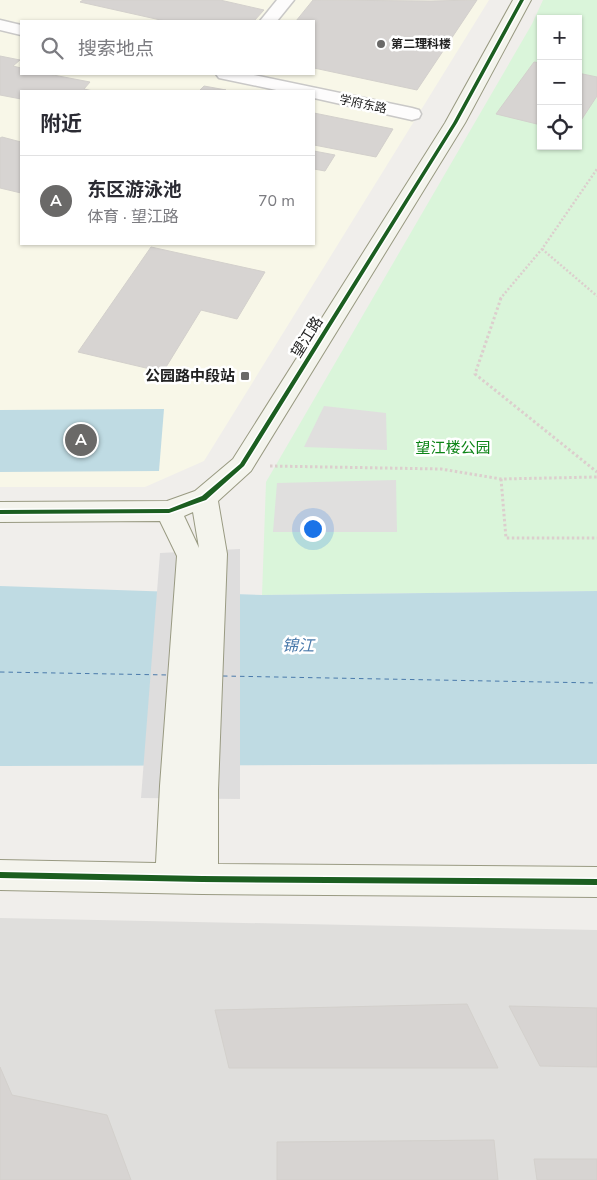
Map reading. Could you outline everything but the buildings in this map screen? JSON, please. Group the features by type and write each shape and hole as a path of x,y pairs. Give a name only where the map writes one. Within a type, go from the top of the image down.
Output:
{"street":[{"path":"269,20 286,0"},
{"name":"望江路","path":"0,512 169,511 204,498 242,465 455,123 522,0"},
{"path":"0,25 20,30"},
{"path":"230,75 301,90"},
{"name":"学府东路","path":"315,93 412,114"},
{"path":"187,879 189,788 204,498"},
{"path":"169,511 202,555"},
{"path":"0,875 187,879 597,882"}],"path":[{"path":"597,169 542,249 502,298 475,374 597,472"},
{"path":"542,249 597,296"},
{"path":"242,465 441,469 501,479 597,477"},
{"path":"501,479 506,538 597,538"}],"shaded area":[{"path":"0,0 489,0 204,461 145,487 0,487"},
{"path":"324,406 386,413 387,450 304,447"},
{"path":"396,480 397,532 273,532 277,483"},
{"path":"0,918 597,930 597,1180 0,1180"}],"green space":[{"name":"望江楼公园","path":"543,0 597,0 597,591 262,595 266,482 532,24"}],"water":[{"path":"164,409 159,471 0,472 0,410"},
{"name":"锦江","path":"0,586 262,595 597,591 597,764 0,766"}],"pier":[{"path":"240,549 240,799 141,798 160,553"}],"ferry route":[{"path":"0,672 169,675"},
{"path":"223,676 597,683"}],"cycle path":[{"path":"0,512 169,511 204,498 242,465 455,123 522,0"},
{"path":"0,875 202,879 597,882"}],"place":[{"name":"第二理科楼","path":"381,44"},
{"name":"公园路中段站","path":"245,376"},
{"name":"东区游泳池","path":"81,440"}]}
